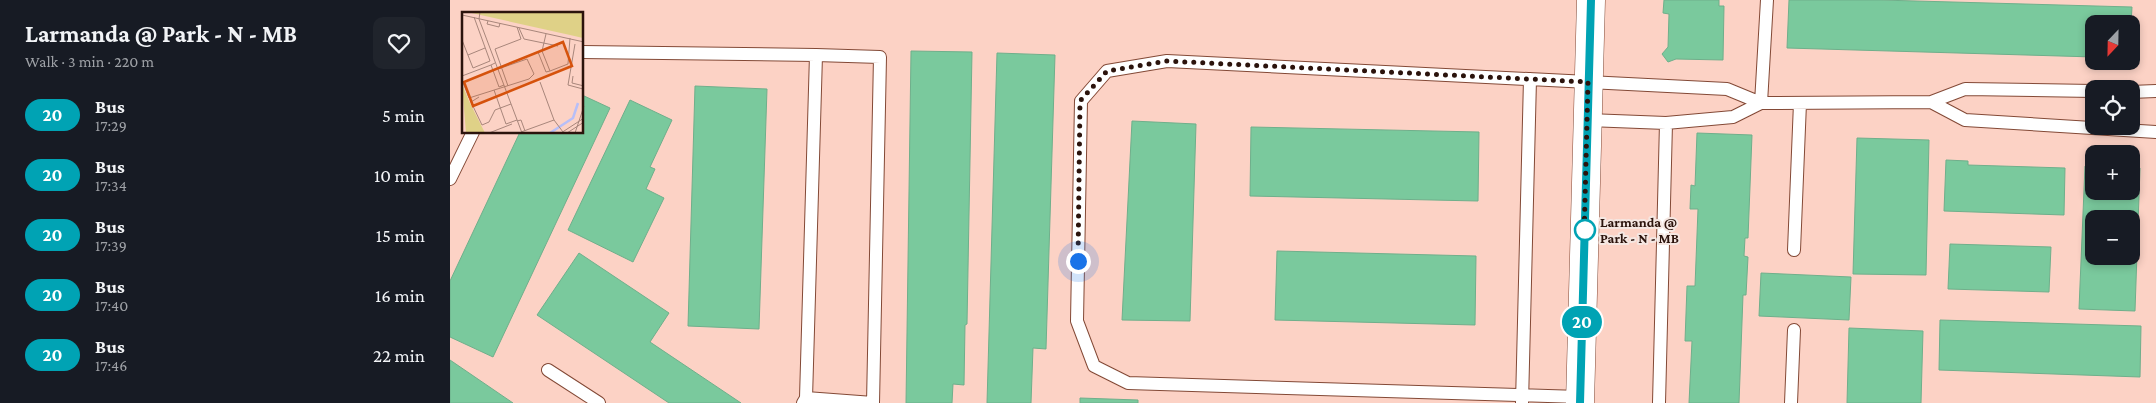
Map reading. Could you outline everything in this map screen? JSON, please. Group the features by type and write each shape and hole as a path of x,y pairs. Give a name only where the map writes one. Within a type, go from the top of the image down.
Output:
{"street":[{"path":"1580,400 1591,0"}],"lane":[{"path":"1761,103 1768,0"},
{"path":"584,52 816,55 880,57 873,403 804,401 816,55"},
{"path":"1580,400 1128,383 1094,366 1077,321 1080,101 1107,71 1167,61 1727,88 1761,103 1931,102 1965,89 2085,91"},
{"path":"1522,399 1530,79"},
{"path":"2140,92 2156,91"},
{"path":"1931,102 1965,120 2156,132"},
{"path":"1588,120 1666,123 1733,117 1761,103"},
{"path":"1794,250 1800,103"},
{"path":"1659,403 1666,123"},
{"path":"450,179 472,134"},
{"path":"1791,403 1794,330"},
{"path":"548,370 599,403"}],"building":[{"path":"1664,0 1719,0 1719,6 1724,6 1723,60 1676,59 1668,62 1662,54 1668,47 1669,14 1663,13"},
{"path":"1789,0 1880,0 2132,7 2132,15 2085,15 2085,57 1787,48"},
{"path":"911,51 972,52 967,324 965,325 964,385 953,384 952,403 906,403"},
{"path":"997,53 1055,55 1046,349 1033,348 1031,403 987,403"},
{"path":"695,86 767,89 759,329 688,326"},
{"path":"584,96 610,108 493,357 450,337 450,281 519,134 584,134"},
{"path":"630,100 672,120 650,167 655,169 646,189 664,198 633,262 568,230"},
{"path":"1132,121 1196,124 1190,321 1122,320"},
{"path":"1251,127 1479,132 1478,201 1250,196"},
{"path":"1697,133 1752,135 1748,238 1745,238 1744,256 1748,257 1746,295 1743,295 1739,403 1689,403 1692,341 1685,341 1687,286 1695,286 1698,209 1690,209 1691,185 1695,186"},
{"path":"1857,138 1929,140 1926,275 1853,274"},
{"path":"1946,160 1968,161 1968,165 2065,168 2064,215 1944,211"},
{"path":"2085,166 2085,200 2139,200 2139,210 2085,210 2085,265 2137,265 2135,311 2079,309"},
{"path":"1950,244 2051,247 2049,292 1948,289"},
{"path":"1277,251 1476,256 1475,325 1275,320"},
{"path":"579,253 669,313 650,342 741,403 669,403 537,315"},
{"path":"1761,273 1851,277 1849,320 1759,316"},
{"path":"1940,320 2141,326 2140,377 1939,370"},
{"path":"1849,328 1923,331 1921,403 1847,403"},
{"path":"450,360 513,403 450,403"},
{"path":"1080,398 1138,400 1138,403 1080,403"}],"bus line":[{"name":"20","path":"1580,403 1591,0"}],"place":[{"name":"Larmanda @ Park - N - MB","path":"1585,230"}],"route":[{"path":"1078,261 1080,101 1107,71 1167,61 1588,82 1584,239 1585,230"}]}
